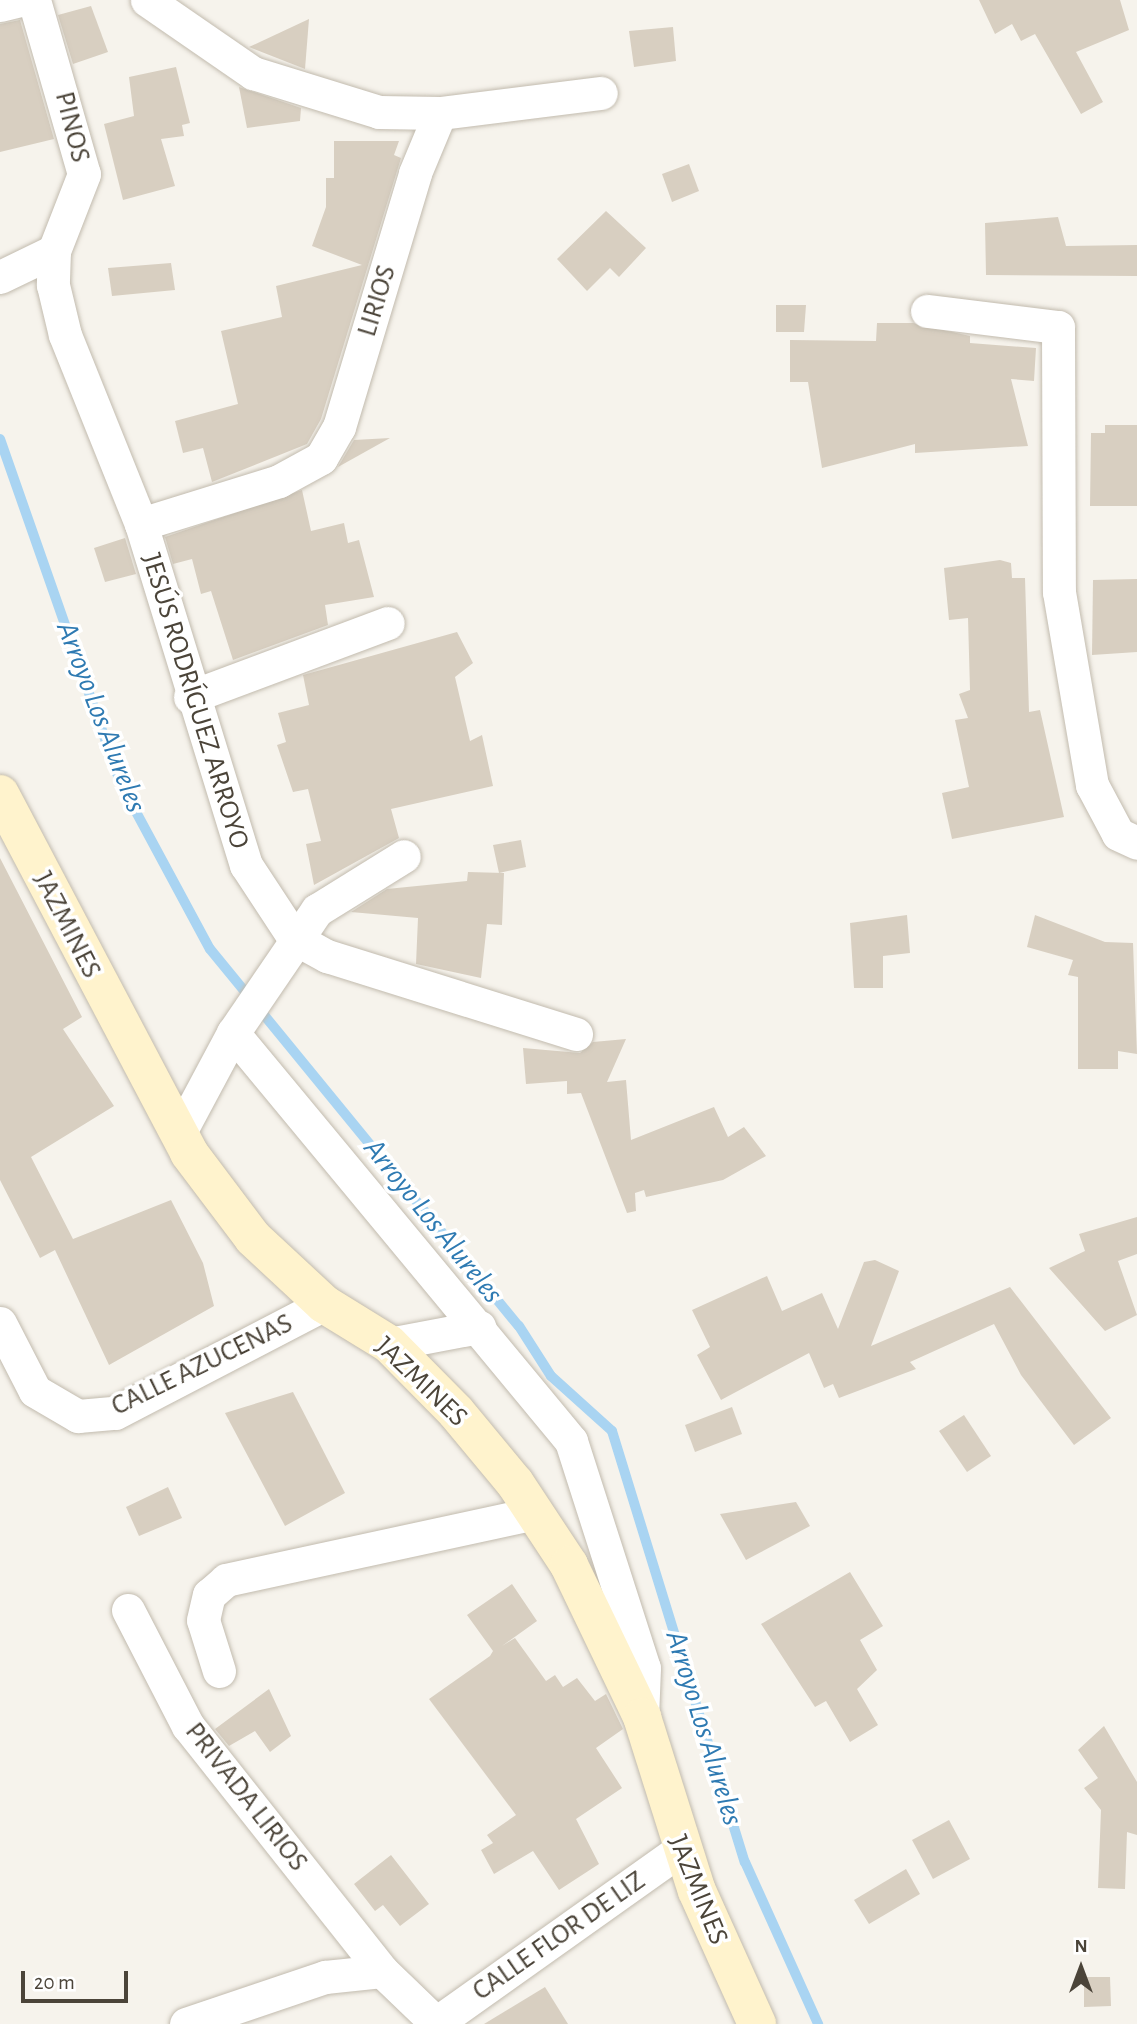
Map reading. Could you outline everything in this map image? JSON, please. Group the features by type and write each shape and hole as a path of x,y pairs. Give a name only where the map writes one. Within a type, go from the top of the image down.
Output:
{"main road":[{"name":"JAZMINES","path":"0,794 179,1134 253,1238 324,1304 389,1344 456,1412 535,1513 569,1565 642,1717 681,1849 757,2024"}],"street":[{"path":"0,5 20,0"},
{"name":"PINOS","path":"34,0 84,174 54,251"},
{"path":"147,0 253,73 379,112 440,113 601,93"},
{"name":"LIRIOS","path":"141,524 279,481 321,458 339,428 415,173 440,113"},
{"path":"0,277 54,251"},
{"name":"JESÚS RODRÍGUEZ ARROYO","path":"54,251 53,285 65,335 141,524 190,696 246,864 294,938 327,956 576,1034"},
{"path":"927,311 1058,327 1059,593 1092,785 1118,834 1137,843"},
{"path":"190,696 388,623"},
{"path":"179,1134 243,1018 294,938 327,902 404,856"},
{"path":"243,1018 479,1327 571,1441 635,1631 644,1668 642,1717"},
{"name":"CALLE AZUCENAS","path":"0,1323 35,1391 78,1416 115,1413 324,1304"},
{"path":"389,1344 479,1327"},
{"path":"219,1671 204,1620 209,1595 226,1580 535,1513"},
{"name":"PRIVADA LIRIOS","path":"128,1610 188,1726 382,1971 436,2024"},
{"name":"CALLE FLOR DE LIZ","path":"436,2024 681,1849"},
{"path":"186,2024 325,1977 382,1971"}],"building":[{"path":"979,0 1120,0 1129,30 1076,52 1103,102 1081,114 1035,34 1021,41 1012,24 995,34"},
{"path":"91,6 108,52 73,64 58,15"},
{"path":"309,19 305,69 249,47"},
{"path":"20,20 54,139 0,152 0,24"},
{"path":"673,27 676,61 634,67 629,31"},
{"path":"176,67 190,123 182,125 184,136 161,139 175,186 123,200 104,124 134,116 129,77"},
{"path":"239,87 301,108 300,121 247,128"},
{"path":"334,141 399,141 394,155 401,158 321,419 307,444 212,482 203,448 183,453 175,421 238,404 221,331 282,317 276,286 362,265 312,246 326,207 326,178 334,178"},
{"path":"689,164 699,191 672,202 662,174"},
{"path":"606,211 646,248 619,277 610,268 587,291 557,259"},
{"path":"1058,217 1066,246 1137,245 1137,276 986,275 985,223"},
{"path":"171,263 175,290 112,296 108,268"},
{"path":"776,305 806,305 804,332 776,332"},
{"path":"877,323 913,323 970,336 970,343 1036,348 1034,381 1011,379 1028,446 915,453 915,444 822,468 808,382 790,382 790,340 876,341"},
{"path":"1105,425 1137,425 1137,506 1090,506 1091,433 1105,433"},
{"path":"390,438 338,467 354,440"},
{"path":"302,490 311,531 344,523 348,543 359,540 374,597 325,605 328,625 233,660 211,591 201,594 192,559 173,564 165,537"},
{"path":"125,538 136,574 105,582 94,548"},
{"path":"1000,560 1011,563 1012,578 1025,578 1029,712 1040,710 1064,817 952,839 942,793 969,787 955,720 968,718 959,694 970,690 968,618 949,620 944,568"},
{"path":"1137,579 1137,652 1092,655 1093,580"},
{"path":"457,632 473,663 455,677 470,741 482,735 493,786 391,809 399,838 314,885 306,844 321,841 308,789 293,792 277,745 286,742 278,713 309,705 303,675"},
{"path":"521,840 526,867 499,873 493,845"},
{"path":"0,858 82,1017 63,1029 114,1106 31,1157 73,1239 171,1200 203,1263 214,1306 109,1365 55,1250 40,1258 0,1180"},
{"path":"468,872 504,873 502,925 487,924 481,978 416,964 418,918 351,912 387,889 467,881"},
{"path":"907,915 910,953 883,956 883,988 854,988 850,923"},
{"path":"1035,915 1105,942 1133,943 1137,1054 1118,1051 1118,1069 1078,1069 1078,977 1068,975 1073,960 1027,947"},
{"path":"626,1039 607,1082 626,1080 631,1140 714,1107 728,1137 744,1127 766,1156 723,1180 646,1197 644,1190 635,1193 636,1211 627,1213 581,1093 567,1094 567,1081 526,1084 523,1048 580,1053 593,1042"},
{"path":"1137,1217 1137,1254 1118,1261 1137,1315 1105,1331 1049,1268 1085,1251 1079,1234"},
{"path":"875,1260 899,1271 871,1346 1010,1287 1111,1418 1074,1445 1021,1375 994,1324 910,1362 916,1369 839,1398 833,1384 824,1388 809,1353 721,1400 697,1355 710,1347 692,1310 767,1276 782,1311 822,1293 838,1329 864,1262"},
{"path":"293,1392 345,1493 285,1526 225,1413"},
{"path":"732,1407 742,1434 695,1452 685,1425"},
{"path":"964,1415 991,1456 967,1472 939,1431"},
{"path":"168,1487 182,1518 139,1536 126,1507"},
{"path":"796,1502 810,1526 746,1560 720,1514"},
{"path":"850,1572 883,1626 860,1640 877,1670 857,1689 878,1725 850,1742 826,1701 815,1707 761,1624"},
{"path":"512,1584 537,1621 502,1646 515,1638 546,1681 555,1675 563,1687 577,1678 595,1701 606,1694 623,1729 596,1748 622,1788 576,1819 599,1864 559,1890 533,1851 494,1874 481,1850 493,1843 487,1835 516,1815 429,1699 490,1656 493,1651 467,1615"},
{"path":"269,1689 291,1736 270,1752 255,1731 229,1746 215,1729"},
{"path":"1104,1726 1137,1782 1137,1835 1127,1832 1125,1889 1098,1888 1101,1810 1084,1788 1098,1778 1078,1750"},
{"path":"949,1820 970,1859 933,1879 912,1840"},
{"path":"391,1855 429,1904 400,1926 383,1905 375,1911 354,1884"},
{"path":"906,1869 920,1894 869,1924 854,1900"},
{"path":"1084,1977 1110,1977 1111,2006 1084,2007"},
{"path":"545,1987 568,2024 484,2024"}],"waterway":[{"name":"Arroyo Los Alureles","path":"0,439 121,784 210,949 519,1326 551,1376 612,1431 745,1862 818,2024"}]}
